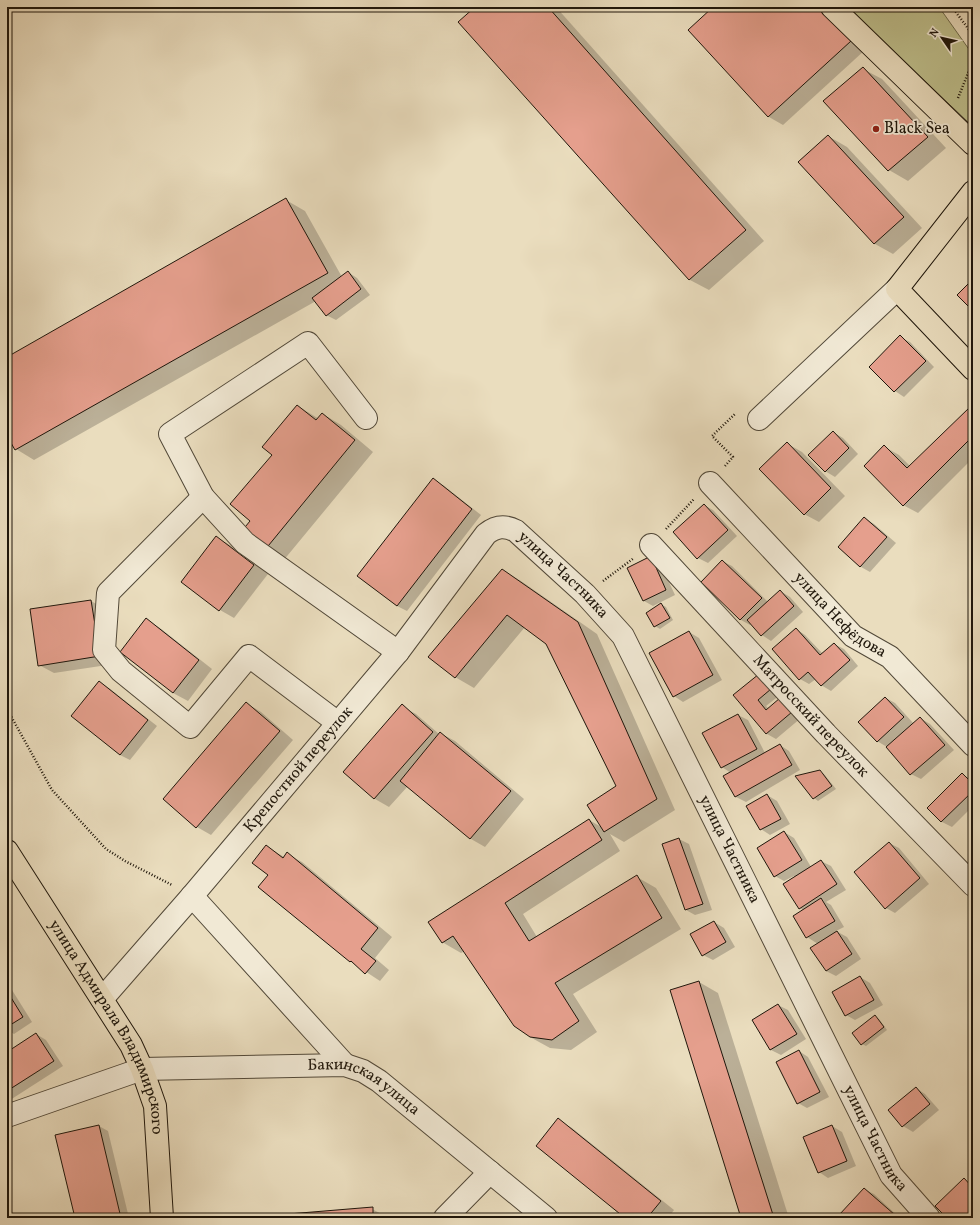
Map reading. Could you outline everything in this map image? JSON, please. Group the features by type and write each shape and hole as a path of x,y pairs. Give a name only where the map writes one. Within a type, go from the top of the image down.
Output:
{"main road":[{"path":"832,7 973,144"},
{"path":"973,192 897,289 973,369"},
{"name":"улица Адмирала Владимирского","path":"7,851 102,998 131,1045 142,1069 156,1106 162,1218"}],"street":[{"path":"759,419 897,289"},
{"path":"366,418 308,343 170,434 203,497 245,543 398,652"},
{"name":"улица Нефёдова","path":"710,483 853,636 890,657 973,745"},
{"path":"203,497 108,592 104,650 121,672 190,727 249,656 338,723"},
{"name":"улица Частника","path":"486,534 491,530 504,526 516,531 585,594 623,636 891,1175 929,1218"},
{"name":"Крепостной переулок","path":"102,998 192,896 398,652 486,534"},
{"name":"Матросский переулок","path":"651,545 826,734 973,886"},
{"path":"192,896 345,1066"},
{"name":"Бакинская улица","path":"7,1116 142,1069 345,1066 363,1071 379,1081 546,1218"},
{"path":"445,1218 490,1172"}],"path":[{"path":"952,7 973,35"},
{"path":"957,100 973,61"},
{"path":"7,709 52,790 106,849 125,861 192,896"}],"green space":[{"path":"846,7 939,7 973,55 973,120 968,122"}],"building":[{"path":"475,7 548,7 746,230 689,280 458,22"},
{"path":"713,7 819,7 851,41 768,117 688,30"},
{"path":"863,67 928,137 888,171 823,101"},
{"path":"828,135 904,217 874,244 798,162"},
{"path":"286,198 328,273 15,450 7,436 7,357"},
{"path":"348,271 361,289 326,316 312,298"},
{"path":"973,279 973,311 957,295"},
{"path":"900,335 926,361 894,392 869,367"},
{"path":"297,405 316,420 322,413 355,440 264,551 241,532 250,521 230,504 272,455 262,447"},
{"path":"970,407 973,410 973,436 903,506 864,466 884,445 907,468"},
{"path":"833,431 849,448 825,472 808,455"},
{"path":"787,442 831,488 804,515 759,469"},
{"path":"433,478 472,509 397,606 357,576"},
{"path":"704,504 728,530 697,559 673,532"},
{"path":"864,517 887,537 860,567 838,547"},
{"path":"216,536 254,565 219,611 181,582"},
{"path":"651,556 666,590 643,601 627,568"},
{"path":"722,560 762,598 740,620 701,582"},
{"path":"502,569 578,622 657,799 604,832 587,805 616,786 546,644 507,615 455,678 428,657"},
{"path":"780,590 794,606 761,636 747,620"},
{"path":"91,600 100,656 38,666 30,609"},
{"path":"661,603 670,618 654,627 646,613"},
{"path":"146,618 199,660 173,693 120,652"},
{"path":"796,628 820,655 834,643 850,660 821,686 808,672 799,680 772,649"},
{"path":"689,631 713,675 673,697 649,653"},
{"path":"759,674 771,689 758,700 766,710 780,698 792,712 766,734 733,695"},
{"path":"99,681 148,720 120,755 71,716"},
{"path":"885,697 904,717 877,742 858,722"},
{"path":"246,702 280,731 196,828 163,799"},
{"path":"402,704 433,732 374,799 343,772"},
{"path":"738,714 757,749 721,768 702,733"},
{"path":"920,717 945,745 910,775 886,747"},
{"path":"440,732 511,791 470,839 400,781"},
{"path":"780,744 792,765 735,797 723,776"},
{"path":"820,770 832,786 813,799 795,776"},
{"path":"962,773 973,784 973,791 941,822 927,808"},
{"path":"767,794 781,819 760,830 746,806"},
{"path":"589,819 602,840 505,903 529,941 637,875 662,918 555,983 579,1021 552,1040 530,1037 514,1026 453,936 442,943 428,922"},
{"path":"784,831 802,860 774,877 757,848"},
{"path":"679,838 703,904 685,910 662,844"},
{"path":"889,842 920,878 885,909 854,872"},
{"path":"266,845 283,858 287,852 378,928 361,949 376,961 365,974 351,961 350,962 258,887 268,875 252,863"},
{"path":"821,860 837,884 799,909 783,884"},
{"path":"821,898 835,921 806,938 793,916"},
{"path":"714,921 726,942 702,956 690,934"},
{"path":"837,931 852,954 826,971 810,948"},
{"path":"860,976 874,1000 845,1016 832,992"},
{"path":"699,981 774,1218 741,1218 670,990"},
{"path":"7,991 23,1017 7,1027"},
{"path":"778,1004 797,1034 770,1050 752,1020"},
{"path":"875,1015 884,1027 861,1045 852,1033"},
{"path":"36,1033 54,1061 7,1091 7,1052"},
{"path":"799,1050 820,1092 797,1104 776,1062"},
{"path":"916,1087 930,1104 902,1127 888,1110"},
{"path":"558,1118 661,1201 647,1218 625,1218 536,1146"},
{"path":"99,1125 121,1218 75,1218 55,1135"},
{"path":"832,1125 847,1161 818,1173 803,1137"},
{"path":"964,1178 973,1188 973,1218 947,1218 935,1206"},
{"path":"864,1188 895,1215 893,1218 842,1218 839,1215"},
{"path":"373,1207 373,1218 252,1218 252,1217"}],"place":[{"name":"Black Sea","path":"876,129"}]}
